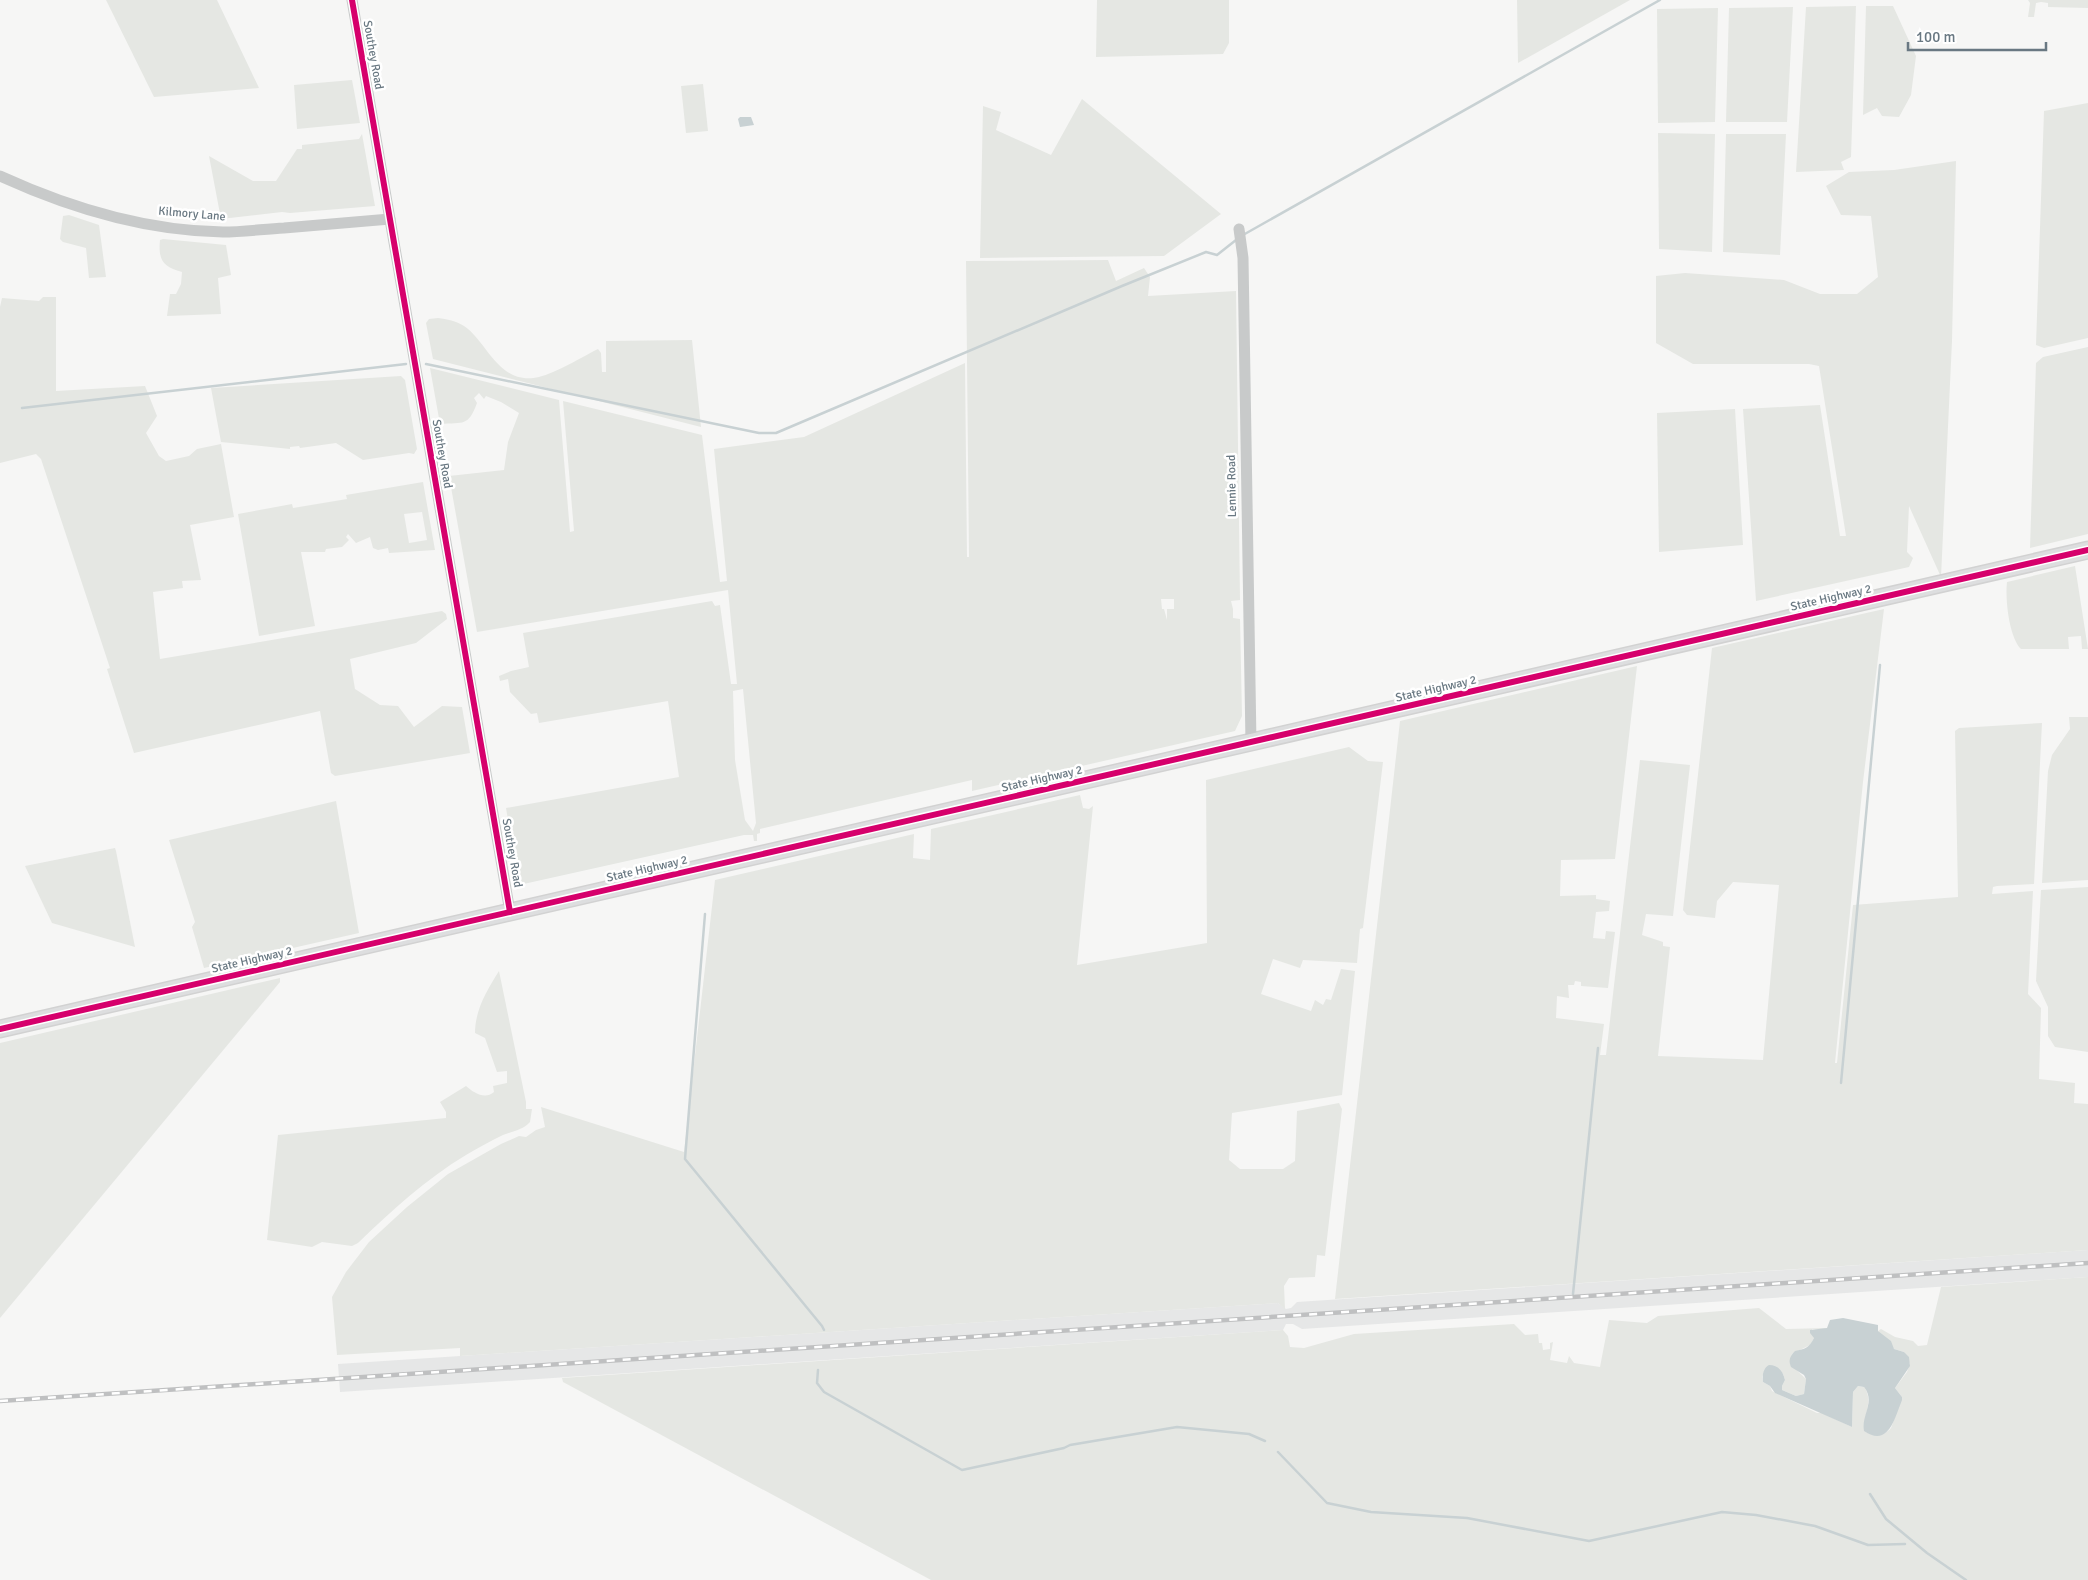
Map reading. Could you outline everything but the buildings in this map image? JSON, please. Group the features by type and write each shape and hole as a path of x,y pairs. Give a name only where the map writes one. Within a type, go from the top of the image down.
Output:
{"highway":[{"name":"State Highway 2","path":"0,1029 2088,550"}],"street":[{"name":"Southey Road","path":"352,0 510,912"},
{"name":"Kilmory Lane","path":"0,176 58,200 99,213 180,229 237,231 390,219"},
{"name":"Lennie Road","path":"1239,229 1243,258 1251,743"}],"shaded area":[{"path":"106,0 217,0 259,88 154,97"},
{"path":"1097,0 1229,0 1229,43 1223,54 1096,57"},
{"path":"1517,0 1630,0 1518,63"},
{"path":"2028,0 2088,0 2088,8 2048,7 2048,3 2041,2 2036,3 2034,17 2028,17 2030,3"},
{"path":"1856,6 1851,157 1841,162 1844,170 1796,172 1806,7"},
{"path":"1866,6 1893,6 1916,56 1911,95 1899,117 1882,116 1877,108 1863,115"},
{"path":"1793,7 1787,122 1726,122 1729,8"},
{"path":"1718,8 1715,122 1658,123 1657,9"},
{"path":"352,80 360,123 297,129 294,85"},
{"path":"703,84 708,131 686,133 681,86"},
{"path":"1082,99 1221,214 1164,256 980,258 983,106 1001,112 996,130 1051,155"},
{"path":"2088,103 2088,338 2044,348 2036,345 2044,111"},
{"path":"740,117 751,117 754,125 740,127 738,119"},
{"path":"1658,133 1715,134 1712,252 1659,249"},
{"path":"362,134 375,206 290,213 282,212 221,219 209,156 253,181 276,181 297,149 302,149 302,145 359,139"},
{"path":"1726,134 1786,134 1780,255 1723,252"},
{"path":"1956,161 1952,341 1941,577 1909,506 1907,552 1913,558 1909,567 1756,601 1743,409 1820,405 1840,536 1846,536 1819,366 1809,364 1693,364 1656,343 1656,276 1685,273 1784,280 1820,294 1857,294 1878,277 1871,216 1841,215 1826,186 1849,172 1894,170"},
{"path":"69,215 99,225 106,277 89,278 86,248 63,242 60,239 63,216"},
{"path":"160,240 226,245 231,275 218,278 221,314 167,316 170,294 176,294 181,284 182,272 170,268 163,262 160,253"},
{"path":"1108,260 1116,281 1144,268 1150,277 1148,296 1236,291 1240,600 1231,601 1233,618 1240,619 1242,716 1235,731 972,791 972,780 760,829 760,833 757,834 757,841 754,841 753,835 744,835 519,885 506,808 679,777 668,701 539,723 537,713 531,714 510,692 508,679 500,681 499,676 529,667 523,633 712,601 715,606 720,605 731,684 737,684 728,590 477,632 449,476 504,470 508,442 519,413 501,402 486,396 484,399 479,393 474,398 477,403 468,420 460,423 440,424 430,368 559,400 570,532 574,531 563,401 702,435 720,582 727,581 714,449 804,437 965,363 967,557 969,557 966,261","holes":["1161,599 1174,599 1174,609 1167,609 1167,620 1164,609 1162,609","743,689 756,823 753,831 745,820 735,760 733,691"]},
{"path":"43,297 56,297 56,391 145,386 157,416 146,433 159,456 166,461 189,456 197,449 221,444 234,517 190,525 201,580 182,581 183,588 153,592 160,659 442,611 446,614 447,619 416,643 350,659 355,689 380,705 398,706 414,727 442,706 462,707 470,753 335,776 331,773 320,711 134,753 107,669 110,668 41,459 36,454 0,463 0,307 2,298 39,301"},
{"path":"438,318 464,326 504,369 513,375 525,378 539,377 553,372 598,349 601,353 602,372 606,372 606,341 692,340 701,427 433,359 426,323 429,319"},
{"path":"2088,347 2088,534 2030,548 2036,363 2043,357"},
{"path":"401,376 405,380 417,449 414,454 409,453 363,460 336,443 300,448 299,446 290,447 290,449 221,442 211,388"},
{"path":"1735,409 1743,545 1659,552 1657,413"},
{"path":"423,482 435,550 389,553 388,548 378,550 373,548 370,537 356,543 348,534 346,537 349,540 342,547 326,549 325,552 301,552 315,626 259,636 238,514 292,504 293,508 347,499 346,495","holes":["422,512 427,540 409,543 404,514"]},
{"path":"2075,566 2088,649 2082,649 2081,636 2068,637 2069,649 2021,649 2013,636 2011,627 2007,582"},
{"path":"1884,609 1863,782 1835,1063 1837,1063 1853,905 1958,897 1955,731 1959,728 2042,723 2034,884 1997,886 1993,887 1992,894 2033,891 2028,994 2041,1008 2039,1079 2075,1083 2074,1103 2088,1104 2088,1250 1335,1299 1400,721 1637,666 1615,859 1561,860 1560,896 1596,895 1596,899 1610,901 1609,911 1596,912 1593,938 1605,939 1606,931 1615,932 1608,988 1581,986 1581,982 1575,981 1574,985 1568,985 1569,998 1557,996 1556,1018 1604,1024 1600,1055 1606,1055 1640,760 1690,765 1673,916 1646,914 1642,935 1663,942 1663,946 1670,947 1658,1056 1763,1060 1779,885 1733,882 1717,901 1715,918 1687,915 1683,910 1712,648"},
{"path":"2069,717 2088,717 2088,880 2042,883 2048,771 2052,755 2070,729"},
{"path":"1349,747 1368,761 1383,762 1357,963 1303,960 1300,968 1273,959 1261,994 1311,1011 1315,1000 1323,1005 1326,999 1331,1000 1341,969 1355,971 1342,1095 1232,1113 1229,1160 1240,1169 1283,1169 1295,1161 1297,1111 1339,1103 1342,1109 1325,1256 1317,1255 1315,1277 1289,1278 1284,1286 1285,1309 1278,1303 460,1356 460,1348 337,1355 332,1297 346,1272 369,1242 407,1207 448,1174 501,1144 519,1136 526,1137 536,1130 545,1127 541,1107 684,1152 715,880 914,834 913,858 930,860 931,829 1080,795 1083,808 1089,809 1093,806 1077,965 1207,943 1206,780"},
{"path":"336,801 359,933 204,968 192,927 195,922 169,840"},
{"path":"115,848 135,947 52,923 25,866"},
{"path":"2088,887 2088,1052 2055,1047 2048,1036 2048,1007 2036,981 2041,890"},
{"path":"499,971 526,1109 532,1109 530,1122 521,1129 489,1142 451,1164 409,1196 358,1243 352,1246 322,1242 312,1247 267,1240 278,1135 446,1118 446,1112 440,1102 466,1086 476,1093 487,1095 494,1092 493,1086 507,1083 507,1071 497,1072 485,1038 475,1033 479,1008"},
{"path":"280,978 280,982 0,1318 0,1043"},
{"path":"2088,1250 2088,1277 1302,1329 1293,1324 1286,1324 1283,1330 340,1392 338,1364 1278,1303 1286,1309 1291,1308 1297,1302"},
{"path":"2088,1277 2088,1580 931,1580 563,1382 562,1378 1283,1330 1288,1336 1290,1347 1304,1348 1354,1334 1514,1324 1525,1335 1538,1334 1539,1343 1542,1343 1543,1350 1550,1349 1550,1343 1553,1342 1550,1360 1567,1363 1569,1356 1574,1363 1600,1367 1609,1320 1647,1323 1658,1316 1759,1308 1786,1329 1827,1328 1822,1330 1812,1329 1814,1338 1810,1345 1792,1354 1790,1364 1806,1379 1804,1394 1796,1396 1782,1390 1784,1377 1781,1371 1774,1366 1765,1369 1762,1377 1763,1382 1770,1386 1772,1391 1817,1413 1822,1413 1852,1427 1853,1392 1858,1386 1864,1387 1868,1398 1865,1420 1866,1432 1879,1435 1891,1428 1902,1397 1895,1388 1907,1372 1910,1364 1904,1352 1894,1349 1878,1331 1881,1329 1895,1337 1913,1341 1918,1346 1927,1345 1941,1287"},
{"path":"1843,1318 1878,1325 1878,1331 1891,1341 1894,1349 1904,1352 1909,1357 1910,1366 1895,1388 1902,1397 1897,1414 1890,1428 1880,1436 1864,1431 1864,1419 1869,1398 1864,1387 1858,1386 1853,1392 1852,1427 1775,1393 1770,1386 1763,1382 1765,1368 1769,1365 1775,1366 1780,1369 1785,1380 1782,1390 1796,1396 1804,1394 1806,1379 1804,1375 1791,1367 1791,1356 1795,1351 1804,1349 1810,1344 1814,1338 1810,1330 1827,1328 1830,1320"}],"waterway":[{"path":"1243,235 1660,0"},
{"path":"426,364 759,433 776,433 1206,252 1217,255 1236,240"},
{"path":"22,408 406,364"},
{"path":"1841,1083 1880,665"},
{"path":"705,914 685,1159 824,1330"},
{"path":"1573,1294 1598,1048"},
{"path":"818,1370 817,1383 824,1392 962,1470 1064,1448 1070,1445 1177,1427 1249,1434 1265,1441"},
{"path":"1278,1452 1327,1503 1371,1512 1467,1518 1589,1541 1722,1512 1756,1515 1815,1526 1868,1545 1905,1544"},
{"path":"1870,1494 1886,1519 1927,1553 1966,1580"}],"railway":[{"path":"0,1401 2088,1263"}],"cycle path":[{"path":"352,0 510,912"},
{"path":"0,1029 2088,550"}]}
